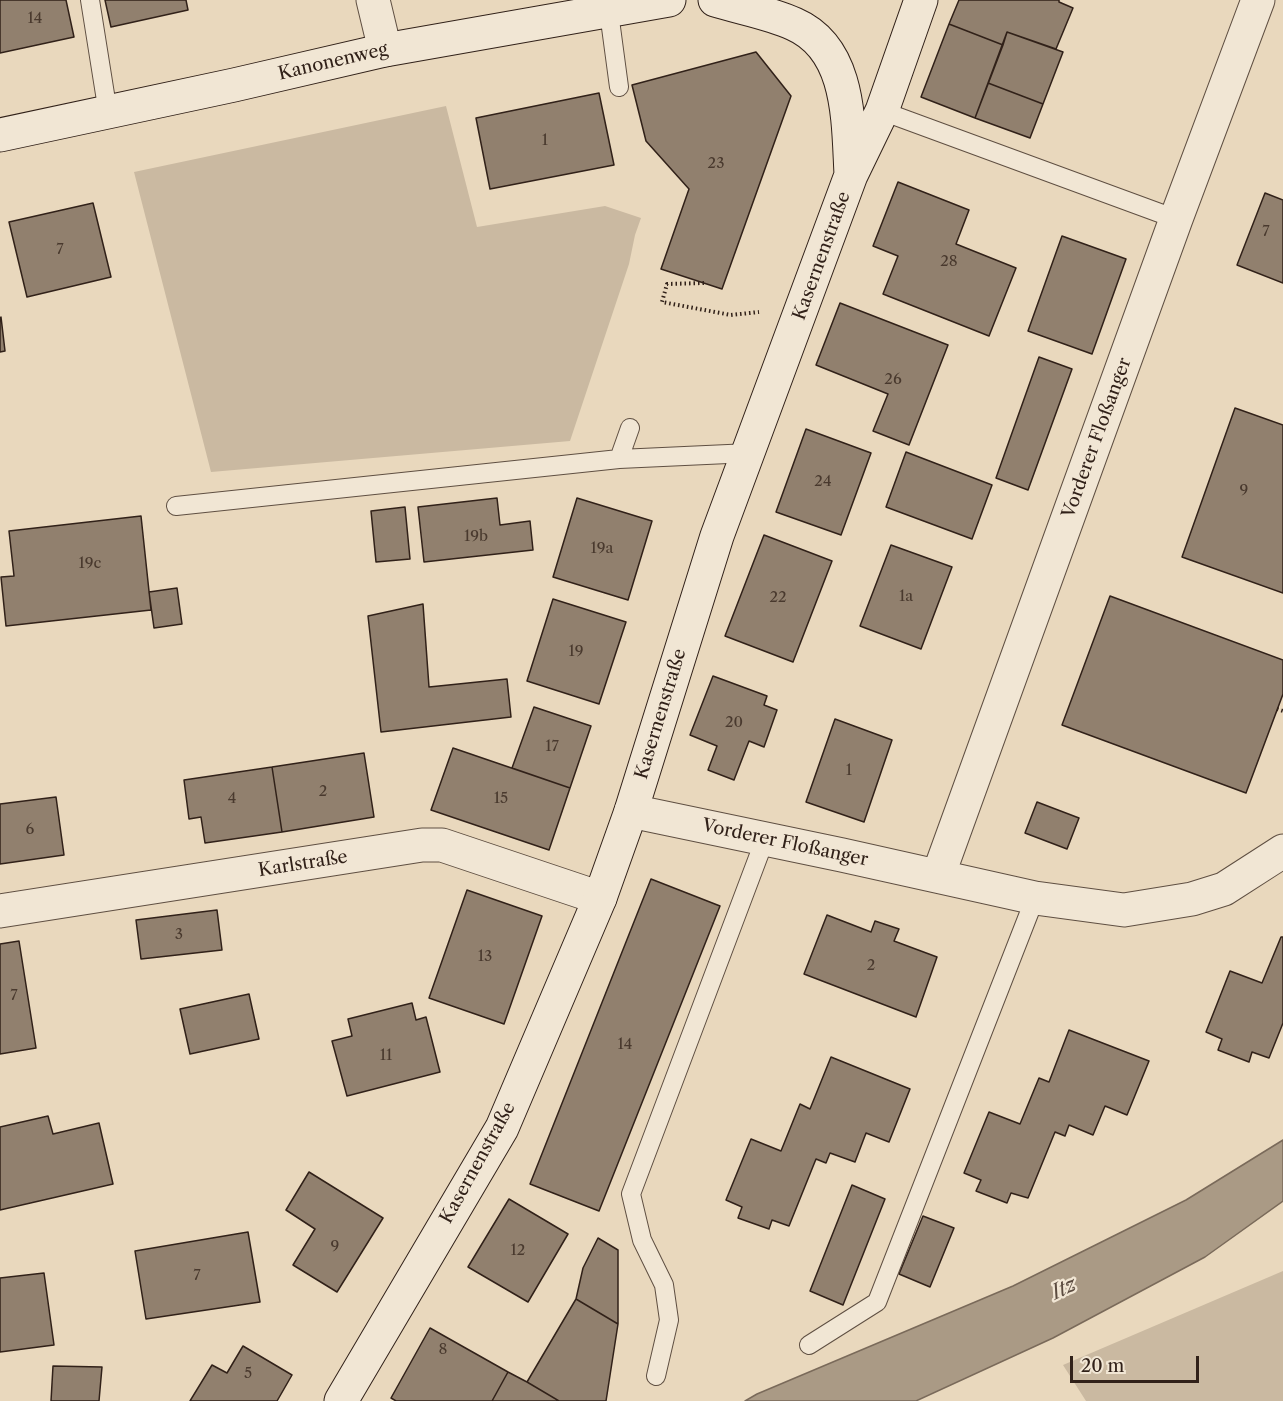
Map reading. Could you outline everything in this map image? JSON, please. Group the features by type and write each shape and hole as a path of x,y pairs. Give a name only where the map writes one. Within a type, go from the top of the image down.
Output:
{"street":[{"path":"374,0 385,50"},
{"name":"Kanonenweg","path":"0,135 234,86 385,50 608,6 669,0"},
{"path":"715,0 795,24 813,36 828,52 846,94 851,175"},
{"name":"Kasernenstraße","path":"341,1401 502,1128 600,898 631,811 711,553 750,453 851,175 882,111 921,0"},
{"name":"Vorderer Floßanger","path":"938,876 1176,219 1258,0"},
{"name":"Vorderer Floßanger","path":"631,811 1035,898 1124,909 1192,900 1224,889 1283,851"},
{"name":"Karlstraße","path":"0,911 422,845 442,845 600,898"}],"lane":[{"path":"90,0 108,113"},
{"path":"608,6 619,87"},
{"path":"882,111 1176,219"},
{"path":"619,459 630,428"},
{"path":"176,506 619,459 750,453"},
{"path":"656,1376 669,1320 664,1285 642,1240 631,1194 765,839"},
{"path":"809,1345 877,1302 1035,898"}],"path":[{"path":"704,283 667,284 662,302 731,315 802,307"},
{"path":"1277,709 1283,711"}],"shaded area":[{"path":"446,106 477,227 605,206 641,218 629,264 570,441 211,472 134,172"},
{"path":"1283,1271 1283,1401 1086,1401 1063,1365"}],"water":[{"name":"Itz","path":"1283,1140 1283,1201 1205,1257 1053,1338 916,1401 745,1401 1013,1286 1186,1200"}],"building":[{"path":"0,0 66,0 74,37 0,53"},
{"path":"105,0 186,0 188,10 111,27"},
{"path":"959,0 1059,0 1073,8 1056,49 1007,32 1003,45 949,24"},
{"path":"949,24 1003,45 975,118 921,97"},
{"path":"1007,32 1063,52 1043,104 988,83"},
{"path":"756,52 791,96 722,289 661,269 689,189 646,141 632,85"},
{"path":"988,83 1043,104 1030,138 975,118"},
{"path":"599,93 614,165 490,189 476,118"},
{"path":"898,182 969,210 956,244 1016,268 989,336 883,294 898,256 873,246"},
{"path":"1265,193 1283,200 1283,283 1237,265"},
{"path":"93,203 111,277 27,297 9,222"},
{"path":"1062,236 1126,259 1092,354 1028,331"},
{"path":"840,303 948,345 909,445 873,431 888,394 816,365"},
{"path":"0,318 5,351 0,352"},
{"path":"1039,357 1072,369 1028,490 996,478"},
{"path":"1235,408 1283,425 1283,593 1182,557"},
{"path":"806,429 871,453 841,535 776,512"},
{"path":"906,452 992,485 972,539 886,507"},
{"path":"497,498 500,525 530,521 533,550 424,562 418,507"},
{"path":"577,498 652,521 628,600 553,577"},
{"path":"405,507 410,559 376,562 371,511"},
{"path":"141,516 151,610 6,626 1,577 14,576 9,531"},
{"path":"764,535 832,561 793,662 725,636"},
{"path":"891,545 952,567 921,649 860,626"},
{"path":"177,588 182,624 154,628 149,592"},
{"path":"1110,596 1283,660 1283,694 1246,793 1062,725"},
{"path":"553,599 626,622 599,704 527,681"},
{"path":"423,604 429,687 507,679 511,717 381,732 368,616"},
{"path":"713,676 767,696 764,705 777,710 764,747 749,741 734,780 708,770 717,746 690,735"},
{"path":"534,707 591,726 570,788 512,768"},
{"path":"835,719 892,740 864,822 806,802"},
{"path":"453,748 570,788 549,850 431,810"},
{"path":"364,753 374,817 282,832 272,767"},
{"path":"272,767 282,832 205,843 201,817 189,819 184,780"},
{"path":"56,797 64,855 0,864 0,804"},
{"path":"1037,802 1079,818 1067,849 1025,833"},
{"path":"651,879 720,906 599,1211 530,1184"},
{"path":"467,890 542,916 504,1024 429,998"},
{"path":"217,910 222,950 141,959 136,920"},
{"path":"827,915 871,932 875,921 899,929 894,941 937,957 916,1017 804,974"},
{"path":"1281,937 1283,937 1283,1023 1269,1058 1252,1052 1249,1062 1218,1050 1222,1039 1206,1032 1230,971 1262,983"},
{"path":"19,941 36,1048 0,1054 0,944"},
{"path":"249,994 259,1039 190,1054 180,1009"},
{"path":"412,1003 416,1020 426,1017 440,1072 347,1096 332,1041 352,1036 348,1019"},
{"path":"1069,1030 1149,1061 1127,1115 1105,1106 1093,1135 1069,1125 1065,1136 1055,1132 1028,1198 1011,1193 1007,1203 976,1191 981,1180 964,1173 989,1112 1020,1124 1039,1078 1049,1082"},
{"path":"831,1057 910,1089 889,1142 866,1133 855,1162 830,1153 826,1163 816,1159 789,1226 772,1220 769,1229 738,1218 742,1207 726,1200 751,1139 781,1151 800,1104 810,1109"},
{"path":"48,1116 53,1134 99,1123 113,1184 0,1210 0,1127"},
{"path":"309,1172 383,1218 337,1292 293,1265 315,1229 286,1210"},
{"path":"852,1185 885,1199 843,1305 810,1291"},
{"path":"509,1199 568,1234 528,1302 468,1267"},
{"path":"923,1216 954,1228 930,1287 899,1274"},
{"path":"248,1232 260,1302 146,1319 135,1251"},
{"path":"598,1238 618,1250 618,1324 576,1299 583,1268"},
{"path":"44,1273 54,1345 0,1352 0,1278"},
{"path":"576,1299 618,1324 606,1401 559,1401 527,1382"},
{"path":"430,1328 508,1372 492,1401 396,1401 391,1398"},
{"path":"243,1346 292,1375 277,1401 190,1401 212,1365 227,1373"},
{"path":"53,1366 102,1367 99,1401 51,1401"},
{"path":"508,1372 527,1382 559,1401 492,1401"}]}
